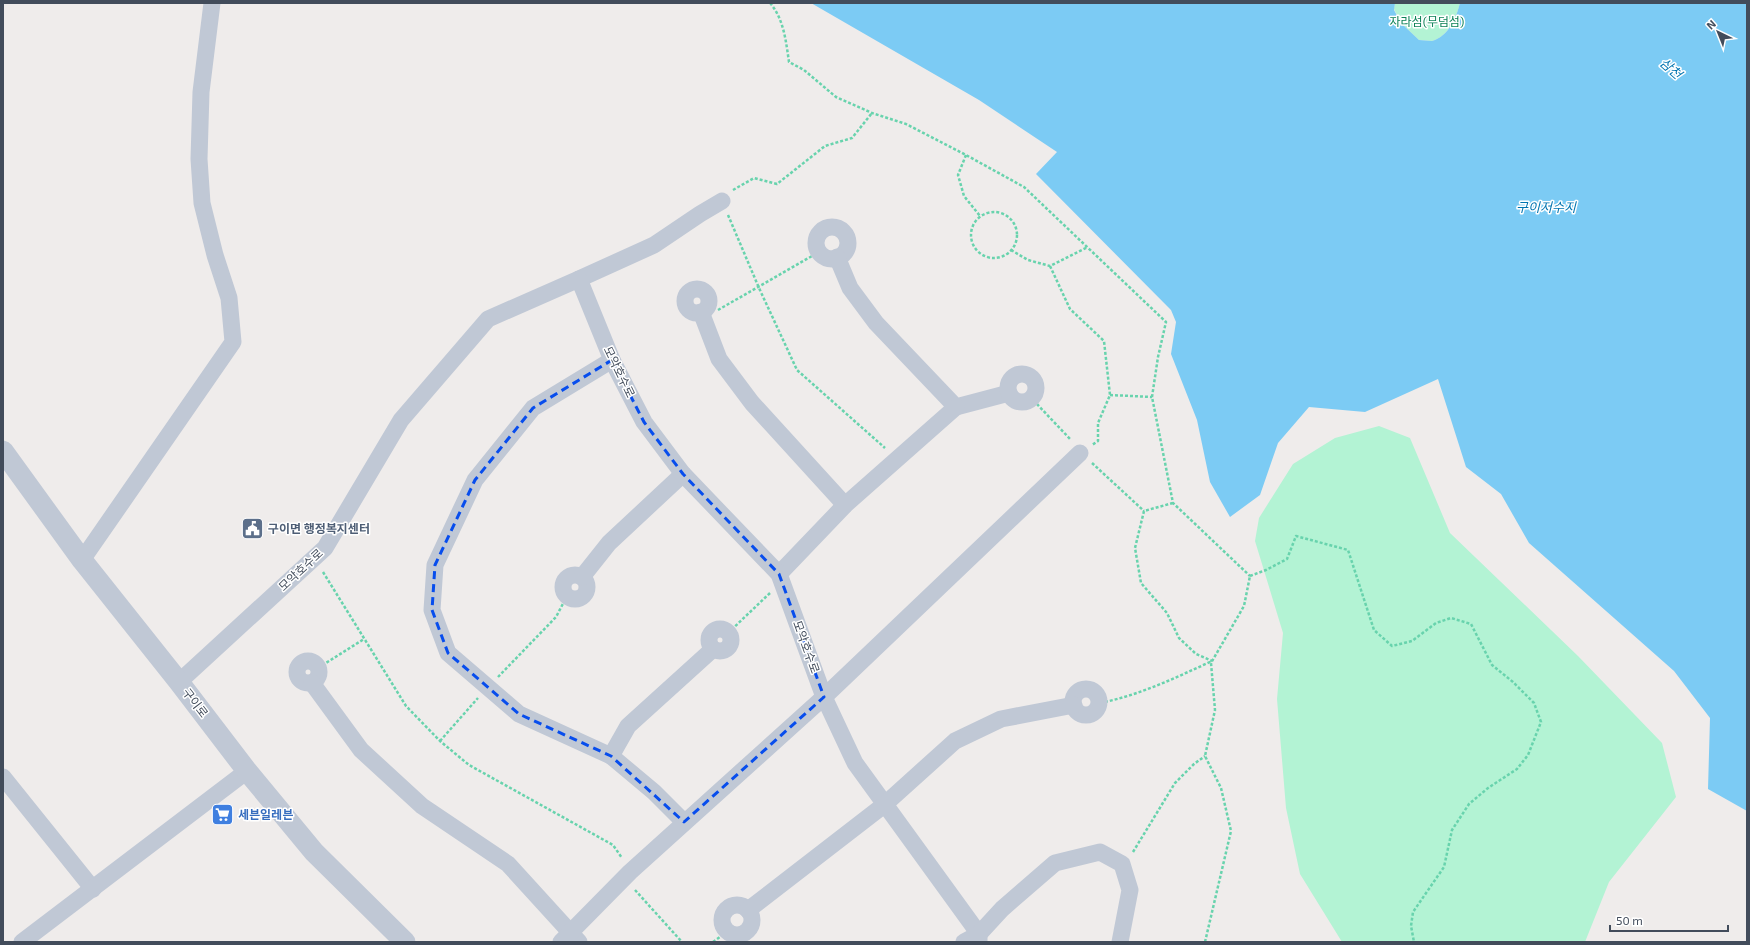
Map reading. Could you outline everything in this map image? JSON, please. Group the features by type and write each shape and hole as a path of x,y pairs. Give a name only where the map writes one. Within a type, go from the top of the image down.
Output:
{"street":[{"path":"82,560 233,342 229,298 215,255 202,203 199,159 201,92 212,3"},
{"path":"579,279 654,245 722,201"},
{"path":"828,227 834,227 843,232 847,241 845,251 837,257 827,258 819,252 816,243 820,233 828,227"},
{"path":"837,257 850,288 876,323 956,407"},
{"name":"모악호수로","path":"179,682 325,548 401,420 488,319 579,279 612,360 644,422 683,474 781,581 824,697 855,763 979,938"},
{"path":"702,315 720,359 752,403 845,505"},
{"path":"612,360 533,408 475,480 435,565 432,610 448,653 518,714 611,756 654,792 684,822"},
{"path":"1018,374 1026,375 1034,380 1036,389 1032,397 1028,400 1019,401 1011,397 1009,393 1008,388 1010,380 1018,374"},
{"path":"781,581 845,505 956,407 1009,393"},
{"name":"구이로","path":"3,450 82,560 179,682 247,771 314,852 405,942"},
{"path":"315,675 361,750 422,806 508,864 570,939 630,872 824,697 1080,453"},
{"path":"567,596 563,589 564,581 570,576 574,575 582,577 609,543 683,474"},
{"path":"611,756 628,726 713,649 709,643 709,635 712,632 722,629 728,633"},
{"path":"727,932 736,935 746,932 752,919 748,910 884,805 955,741 1002,719 1074,704 1076,694 1087,689 1097,694 1100,703"},
{"path":"22,942 247,771"},
{"path":"3,777 93,889"},
{"path":"964,942 979,938 1002,909 1055,863 1100,852 1122,864 1130,890 1120,942"}],"path":[{"path":"770,3 775,9 784,32 789,62 804,70 836,97 872,113 906,124 1024,187 1166,322 1158,357 1152,396 1173,503 1250,576"},
{"path":"872,113 852,138 825,146 777,184 754,178 734,188 722,201 758,288 797,370 897,459"},
{"path":"966,155 958,175 964,196 980,216"},
{"path":"994,212 1001,213 1013,222 1016,236 1015,243 1011,250 1005,255 990,257 982,255 976,250 972,243 972,228 980,216 994,212"},
{"path":"1011,250 1028,260 1050,266 1088,247"},
{"path":"702,315 758,288 819,252"},
{"path":"1050,266 1070,309 1104,341 1110,395 1098,423 1098,441 1080,453"},
{"path":"1110,395 1152,396"},
{"path":"1028,400 1035,402 1080,453 1144,511"},
{"path":"1144,511 1173,503"},
{"path":"1144,511 1135,548 1140,583 1167,613 1179,638 1196,654 1212,661"},
{"path":"1250,576 1266,570 1287,559 1296,536 1348,550 1374,630 1392,646 1412,641 1436,623 1451,618 1471,624 1492,665 1514,682 1534,704 1541,722 1528,755 1517,769 1488,788 1470,804 1452,830 1444,867 1413,912 1411,926 1414,942"},
{"path":"314,558 406,706 440,741 468,765 613,844 630,872 632,887 682,942"},
{"path":"1206,942 1231,831 1221,788 1205,756 1215,710 1211,663 1244,606 1250,576"},
{"path":"728,633 781,581"},
{"path":"440,741 488,687 556,617 567,596"},
{"path":"315,675 364,639"},
{"path":"1100,703 1157,687 1212,661"},
{"path":"1125,873 1133,850 1175,783 1194,764 1205,756"},
{"path":"713,942 727,932"}],"highlighted area":[{"path":"612,360 644,422 683,474 779,574 824,697 684,822 611,756 519,714 448,653 432,610 435,565 475,480 533,408"}],"green space":[{"name":"자라섬(무덤섬)","path":"1395,3 1460,3 1451,26 1438,39 1432,41 1419,40 1401,23 1394,9"},
{"path":"1379,426 1410,438 1450,533 1578,656 1662,743 1676,797 1609,882 1585,942 1342,942 1300,874 1286,808 1277,699 1283,633 1255,541 1259,518 1293,464 1335,438"}],"water":[{"name":"구이저수지","path":"811,3 1395,3 1394,10 1401,23 1419,40 1432,41 1438,39 1451,26 1460,3 1747,3 1747,811 1708,789 1710,718 1674,671 1529,543 1501,494 1466,467 1438,379 1365,412 1309,407 1278,443 1260,495 1230,517 1210,482 1197,420 1171,354 1176,322 1171,310 1036,174 1057,152 979,100"}],"place":[{"name":"구이면 행정복지센터","path":"252,529"},
{"name":"세븐일레븐","path":"222,815"}],"water label":[{"name":"삼천","path":"1671,68"}]}
